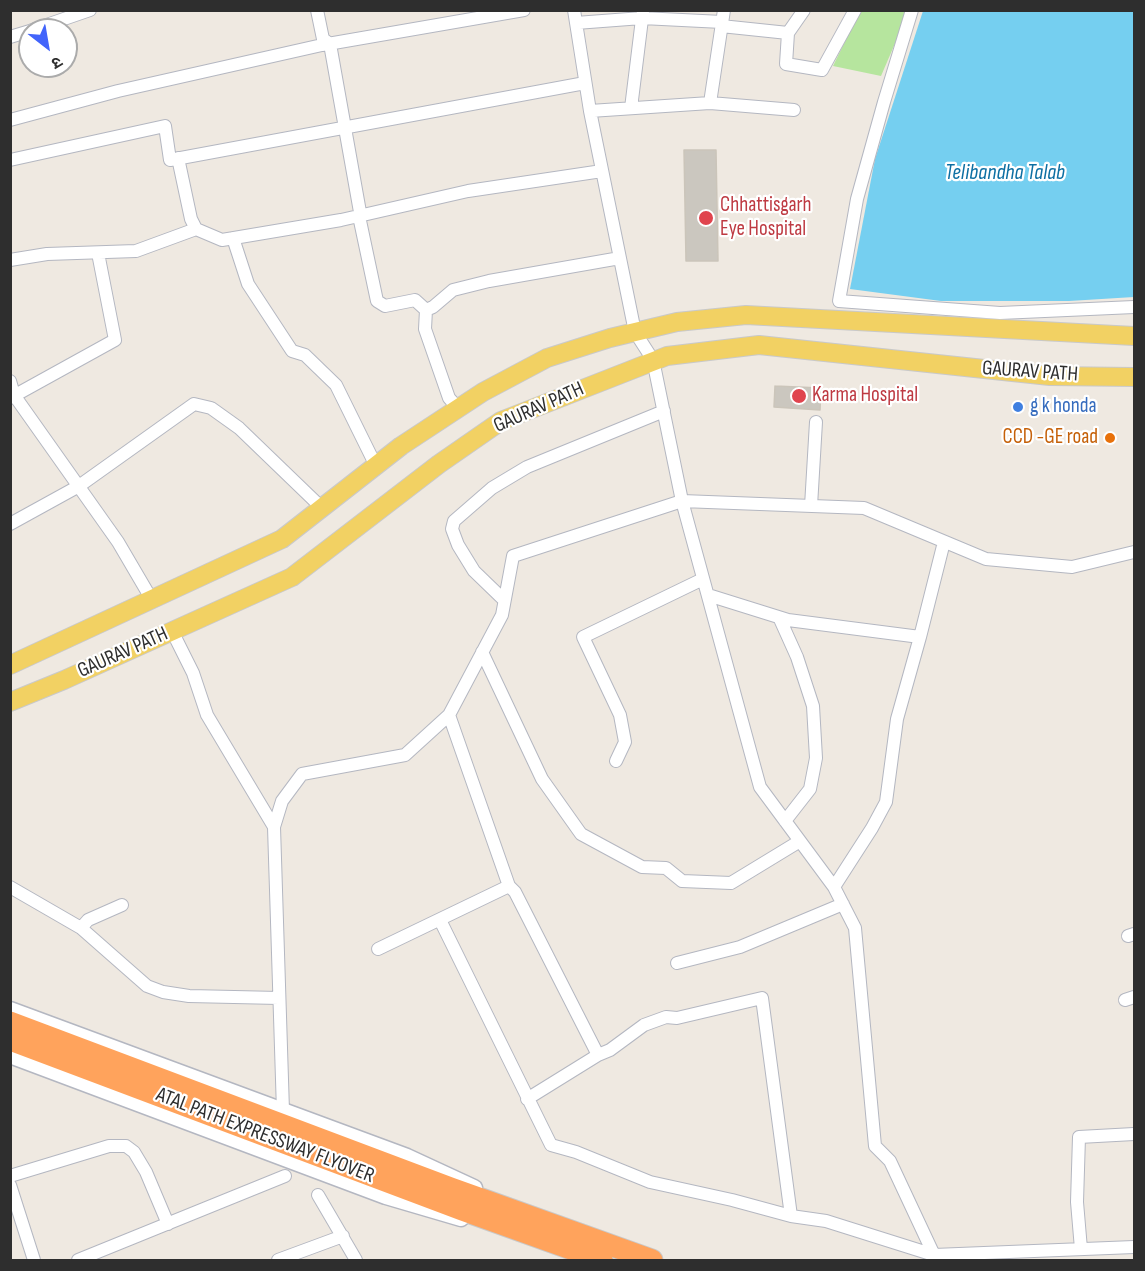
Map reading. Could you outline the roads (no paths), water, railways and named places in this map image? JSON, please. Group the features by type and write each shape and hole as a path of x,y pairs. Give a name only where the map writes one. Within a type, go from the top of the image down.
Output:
{"highway":[{"name":"ATAL PATH EXPRESSWAY FLYOVER","path":"10,1022 447,1195"},
{"name":"ATAL PATH EXPRESSWAY FLYOVER","path":"10,1040 447,1195"},
{"path":"447,1195 523,1223 652,1260"},
{"path":"523,1223 602,1260"}],"main road":[{"path":"10,665 282,539 401,446 483,392 547,358 610,338 677,322 746,315 1134,336"},
{"name":"GAURAV PATH","path":"10,702 292,576 439,464 501,421 653,360 667,356 759,345 1050,376 1134,377"}],"street":[{"path":"66,18 90,10"},
{"path":"317,10 323,39 330,44 359,216 377,301 385,306 415,300 426,310"},
{"path":"10,120 118,91 330,44 524,10"},
{"path":"804,10 788,33 786,64 822,70 855,10"},
{"path":"912,10 857,199 839,301 1000,313 1134,307"},
{"path":"788,33 722,20 643,14 575,17 590,111 635,332 653,360 682,501 760,787 834,887 855,928 875,1146 890,1161 933,1255"},
{"path":"631,108 643,14"},
{"path":"710,104 722,20"},
{"path":"10,160 165,126 170,160 585,83"},
{"path":"590,111 710,104 794,110"},
{"path":"178,158 191,219 196,229 222,240 359,216 468,191 602,171"},
{"path":"10,260 47,254 136,251 196,229"},
{"path":"233,238 248,284 292,351 305,355 336,385 376,466"},
{"path":"12,397 115,340 98,254"},
{"path":"426,310 453,290 489,281 620,258"},
{"path":"426,310 425,329 449,398 458,408"},
{"path":"10,381 12,397 118,542 152,600"},
{"path":"10,524 79,486 194,404 211,408 240,428 322,508"},
{"path":"504,600 474,571 458,545 452,529 454,521 492,488 527,467 664,411"},
{"path":"810,506 816,422"},
{"path":"283,1111 274,827 282,801 302,774 405,755 449,715 502,615 513,556 682,501 864,508 986,559 1072,567 1134,552"},
{"path":"834,887 872,828 886,801 897,719 921,637 944,542"},
{"path":"616,761 625,742 620,715 583,637 703,579"},
{"path":"708,595 779,617 921,637"},
{"path":"779,617 798,657 813,706 816,758 810,789 785,821"},
{"path":"172,631 193,673 207,715 274,827"},
{"path":"482,652 543,779 580,834 642,867 666,868 682,881 692,882 731,883 800,841"},
{"path":"449,715 509,886 515,892 598,1055"},
{"path":"378,949 509,886"},
{"path":"10,887 81,928 147,986 164,992 189,996 279,998"},
{"path":"677,963 740,946 843,904"},
{"path":"81,928 88,920 122,905"},
{"path":"440,920 551,1145 576,1152 650,1182 791,1216 825,1221 933,1255 1134,1247"},
{"path":"527,1099 610,1050 644,1025 666,1017 677,1018 762,998 791,1216"},
{"path":"10,1010 417,1161 448,1175 523,1223"},
{"path":"10,1055 386,1196 440,1213 523,1223"},
{"path":"1081,1250 1077,1202 1079,1137 1134,1134"},
{"path":"10,1176 109,1146 126,1146 134,1152 146,1172 168,1224"},
{"path":"78,1260 101,1257 168,1224 285,1176"},
{"path":"10,1185 34,1260"},
{"path":"318,1195 356,1260"},
{"path":"278,1260 343,1236"}],"water":[{"name":"Telibandha Talab","path":"923,11 1134,11 1134,297 1069,301 941,301 850,289 875,159"}],"place":[{"name":"Chhattisgarh Eye Hospital","path":"706,218"},
{"name":"Karma Hospital","path":"799,396"},
{"name":"g k honda","path":"1018,407"},
{"name":"CCD -GE road","path":"1110,438"}]}
